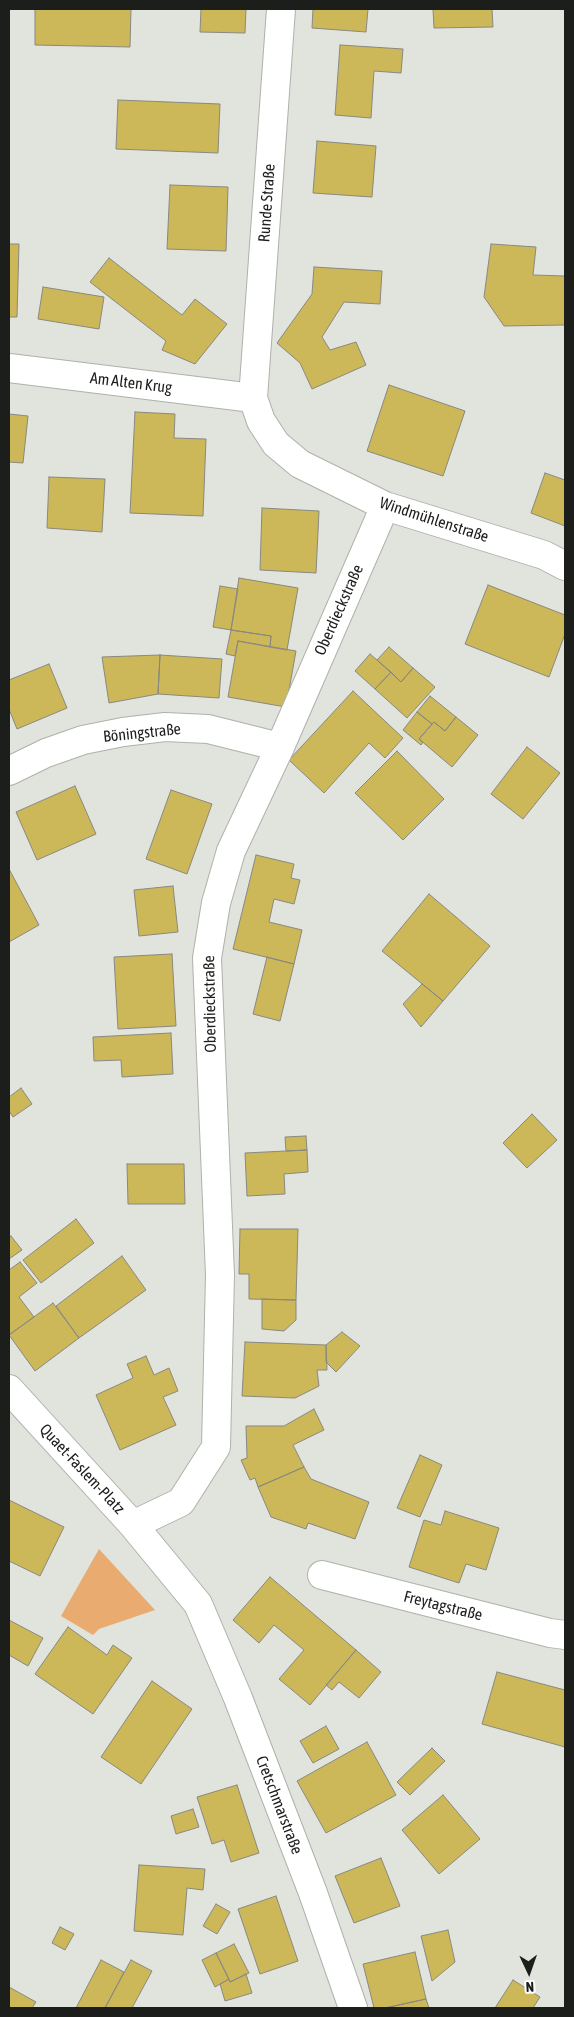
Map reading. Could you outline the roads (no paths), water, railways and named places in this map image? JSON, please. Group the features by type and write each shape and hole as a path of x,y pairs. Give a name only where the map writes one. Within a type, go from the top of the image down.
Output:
{"street":[{"name":"Runde Straße","path":"253,398 280,9"},
{"name":"Am Alten Krug","path":"9,368 253,398"},
{"name":"Windmühlenstraße","path":"253,398 262,421 276,444 300,464 385,506 544,555 565,566"},
{"name":"Oberdieckstraße","path":"216,1448 220,1275 207,958 216,903 231,851 280,747 385,506"},
{"name":"Böningstraße","path":"9,771 46,753 83,740 123,732 165,727 208,729 280,747"},
{"name":"Quaet-Faslem-Platz","path":"9,1388 30,1414 133,1525 198,1604"},
{"name":"Quaet-Faslem-Platz","path":"133,1525 181,1502 216,1448"},
{"name":"Freytagstraße","path":"322,1575 550,1634 565,1635"},
{"name":"Cretschmarstraße","path":"198,1604 238,1698 313,1893 353,2008"}]}
